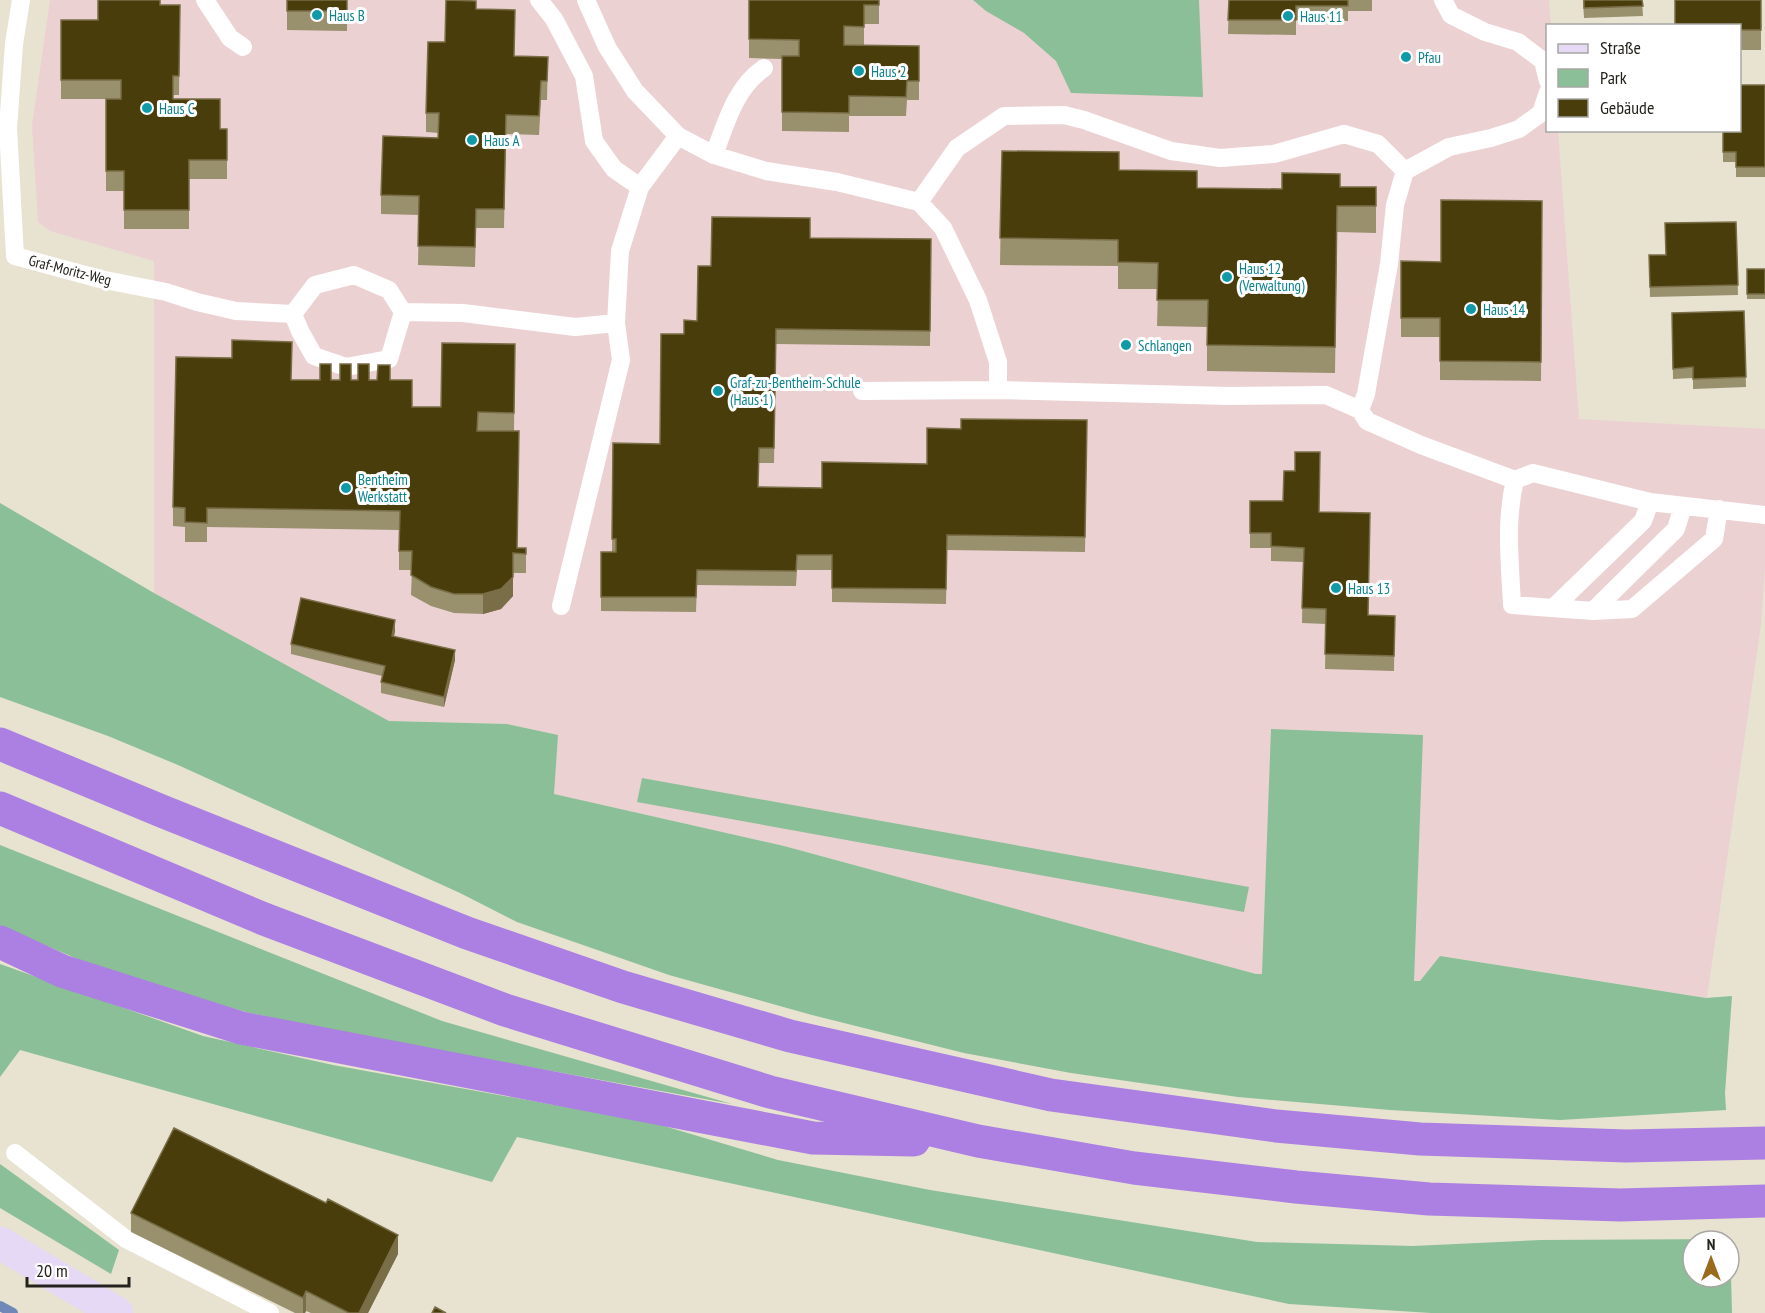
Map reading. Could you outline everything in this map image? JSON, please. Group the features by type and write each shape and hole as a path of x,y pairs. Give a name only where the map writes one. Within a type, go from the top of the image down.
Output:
{"highway":[{"path":"0,744 164,812 477,936 623,987 790,1036 1051,1095 1276,1126 1420,1139 1626,1146 1765,1143"},
{"path":"0,808 264,919 505,1010 770,1092 978,1141 1134,1168 1296,1187 1429,1198 1620,1205 1765,1201"},
{"path":"0,942 62,971 241,1028 813,1138 978,1141"}],"street":[{"path":"0,1244 117,1313"}],"lane":[{"name":"Graf-Moritz-Weg","path":"21,0 14,44 8,128 15,256 236,311 293,314"},
{"path":"205,0 230,38 243,47"},
{"path":"539,0 554,19 584,76 594,141 614,169 640,187"},
{"path":"586,0 607,47 635,91 678,136 714,154 766,171 837,182 919,202 943,228 978,300 998,362 998,390"},
{"path":"1443,0 1451,15 1485,32 1518,42 1543,61 1546,73"},
{"path":"714,154 731,107 751,76 764,68"},
{"path":"1360,410 1366,394 1389,264 1395,205 1405,171 1449,147 1519,129 1541,113 1546,98"},
{"path":"919,202 957,148 1005,116 1064,115 1171,151 1220,158 1274,154 1344,134 1378,144 1405,171"},
{"path":"561,606 621,360 616,323 620,251 640,187 678,136"},
{"path":"354,275 388,290 403,312 388,359 346,368 315,356 293,314 315,285 354,275"},
{"path":"403,312 463,313 574,327 616,323"},
{"path":"862,391 998,390 1229,396 1326,395 1360,410 1367,421 1421,445 1515,480 1533,473 1650,502 1765,514"},
{"path":"1515,480 1509,522 1512,605 1593,611 1632,609 1714,539 1719,510"},
{"path":"1553,608 1643,521 1650,502"},
{"path":"1593,611 1676,529 1683,506"},
{"path":"15,1154 126,1239 270,1313"}],"shaded area":[{"path":"50,0 1549,0 1551,24 1546,24 1546,132 1558,132 1579,419 1765,429 1765,568 1761,625 1707,998 1441,956 1420,981 1256,974 784,846 553,794 557,735 507,724 389,721 154,593 154,261 50,231 38,222 32,125"}],"green space":[{"path":"973,0 1199,0 1203,97 1071,93 1056,61 1024,33 986,11"},
{"path":"0,503 154,593 389,721 507,724 558,735 554,794 784,846 1256,974 1262,974 1271,729 1423,735 1414,981 1420,981 1440,956 1706,998 1732,996 1725,1093 1726,1110 1560,1120 1390,1110 1238,1097 1071,1073 964,1053 812,1015 669,975 517,922 460,893 178,765 108,736 0,697"},
{"path":"642,778 1249,887 1244,912 637,802"},
{"path":"0,845 442,1021 732,1104 332,1031 246,1012 153,987 94,966 0,926"},
{"path":"0,964 203,1036 333,1065 654,1123 778,1160 930,1190 1257,1242 1413,1246 1541,1240 1681,1239 1681,1289 1731,1289 1732,1313 1431,1313 1289,1304 517,1137 492,1182 20,1050 0,1077"},
{"path":"0,1164 119,1250 111,1274 0,1208"}],"building":[{"name":"Haus C","path":"98,0 160,0 160,5 180,5 179,76 173,76 173,99 220,99 220,129 227,129 227,160 189,160 189,210 124,210 124,171 106,171 106,99 121,99 121,80 61,80 61,20 98,20"},
{"path":"287,0 347,0 347,11 287,11"},
{"name":"Haus A","path":"446,0 476,1 476,9 515,10 514,56 548,57 547,81 541,81 539,116 506,115 504,209 476,209 475,247 418,246 419,196 381,195 383,136 438,138 439,113 426,113 428,42 445,42"},
{"name":"Haus 2","path":"749,0 879,0 879,5 864,5 864,27 844,26 844,45 919,46 919,81 907,81 906,97 849,96 849,113 782,112 782,56 799,56 799,40 749,39"},
{"path":"1229,0 1348,0 1348,6 1296,6 1296,20 1228,20"},
{"path":"1584,0 1642,0 1643,6 1584,8"},
{"path":"1675,0 1761,0 1761,30 1741,30 1741,24 1675,24"},
{"path":"1741,85 1765,85 1765,167 1736,167 1736,152 1723,152 1723,132 1741,132"},
{"name":"Haus 12 (Verwaltung)","path":"1002,151 1119,152 1119,170 1197,171 1197,188 1282,189 1282,173 1340,174 1340,187 1376,187 1376,206 1337,206 1335,347 1207,345 1208,300 1157,300 1158,263 1118,262 1118,240 1000,238"},
{"name":"Haus 14","path":"1441,200 1542,201 1541,362 1440,361 1440,318 1401,318 1401,261 1441,262"},
{"name":"Graf-zu-Bentheim-Schule (Haus 1)","path":"712,217 810,218 810,238 931,239 930,331 776,329 774,448 759,448 758,487 822,488 822,462 927,464 927,428 961,429 961,419 1087,420 1085,537 947,535 946,589 832,588 832,555 797,555 796,571 697,570 696,597 601,597 601,552 616,552 616,539 612,539 613,443 660,444 661,334 684,334 684,320 697,321 698,266 711,266"},
{"path":"1736,222 1738,285 1650,287 1649,255 1666,255 1665,223"},
{"path":"1747,269 1765,269 1765,294 1747,294"},
{"path":"1744,311 1746,377 1693,379 1693,367 1673,369 1672,313"},
{"name":"Bentheim Werkstatt","path":"232,340 292,342 291,380 320,380 320,364 331,364 331,380 340,380 340,364 351,364 351,380 358,380 358,364 369,364 369,380 377,380 378,365 390,365 390,380 412,380 412,407 441,407 442,343 515,344 514,413 478,412 477,431 519,431 517,548 526,548 526,554 513,553 513,577 501,589 483,594 454,594 431,587 411,575 412,551 399,551 400,511 207,508 207,523 185,522 185,508 173,507 176,357 232,358"},
{"name":"Haus 13","path":"1295,452 1320,452 1319,512 1370,513 1368,615 1395,616 1394,656 1325,654 1326,609 1302,608 1304,548 1271,546 1271,533 1250,533 1250,501 1283,501 1284,471 1295,471"},
{"path":"301,598 395,620 392,636 455,650 444,697 381,682 385,666 291,644"},
{"path":"174,1128 326,1203 328,1199 398,1235 359,1313 349,1313 306,1291 303,1298 131,1213"},
{"path":"435,1307 446,1313 432,1313"}],"waterway":[{"path":"0,1306 13,1313"}],"place":[{"name":"Haus B","path":"317,15"},
{"name":"Haus 11","path":"1288,16"},
{"name":"Pfau","path":"1406,57"},
{"name":"Haus 2","path":"859,71"},
{"name":"Haus C","path":"147,108"},
{"name":"Haus A","path":"472,140"},
{"name":"Haus 12 (Verwaltung)","path":"1227,277"},
{"name":"Haus 14","path":"1471,309"},
{"name":"Schlangen","path":"1126,345"},
{"name":"Graf-zu-Bentheim-Schule (Haus 1)","path":"718,391"},
{"name":"Bentheim Werkstatt","path":"346,488"},
{"name":"Haus 13","path":"1336,588"}]}
